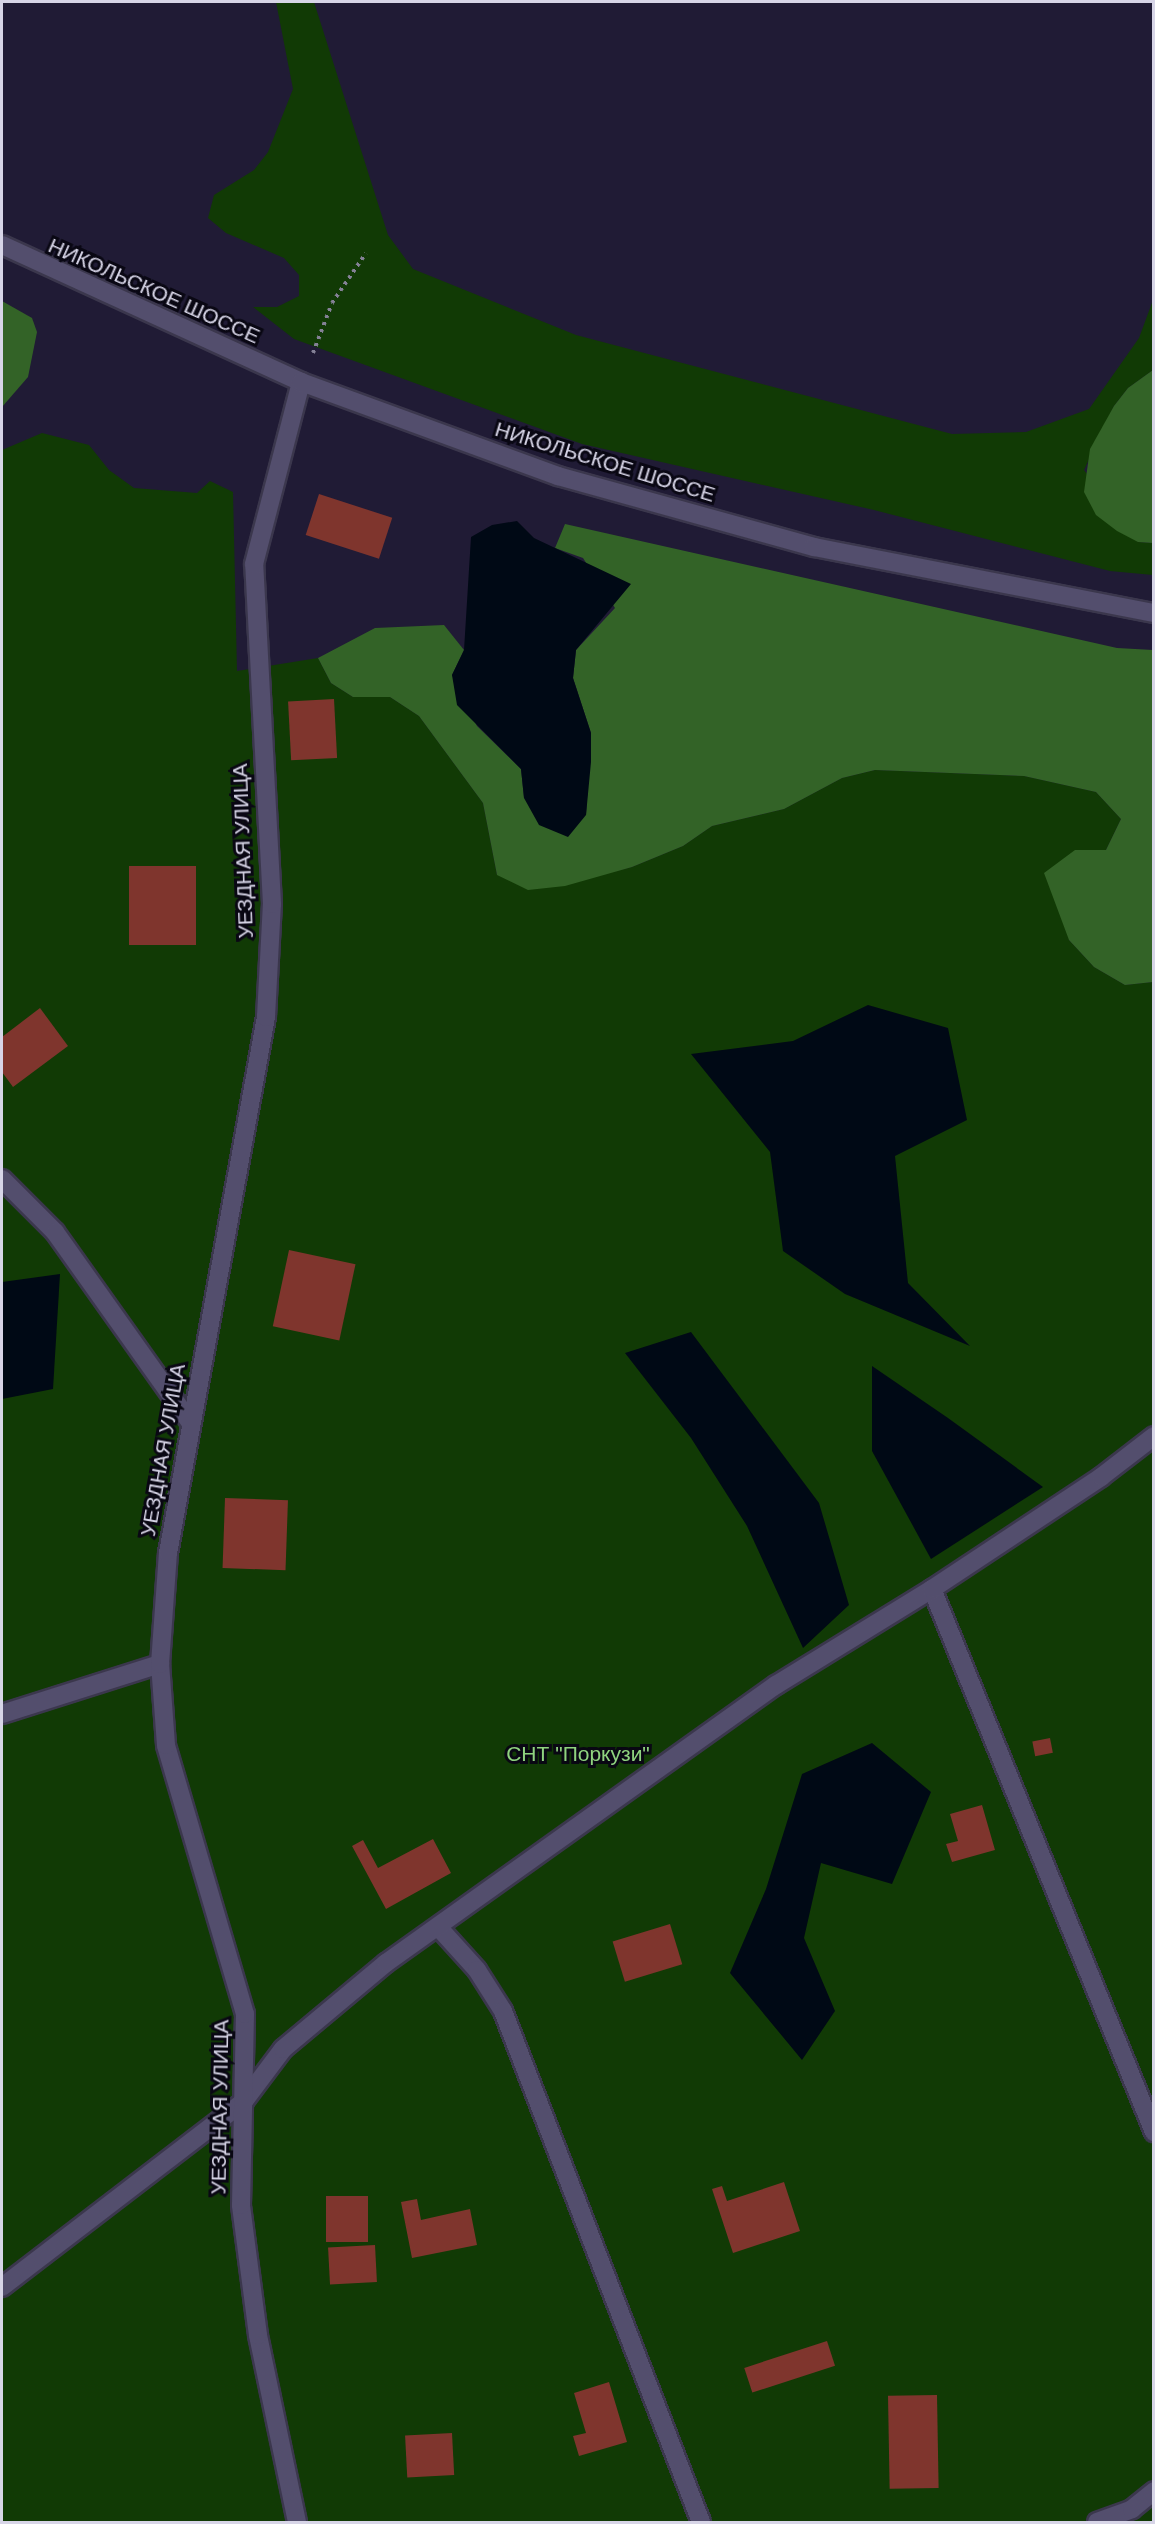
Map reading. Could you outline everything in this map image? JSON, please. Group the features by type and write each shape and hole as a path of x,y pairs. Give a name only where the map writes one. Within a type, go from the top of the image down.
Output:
{"street":[{"name":"НИКОЛЬСКОЕ ШОССЕ","path":"2,245 301,382 558,476 803,544 1154,613"},
{"name":"УЕЗДНАЯ УЛИЦА","path":"297,2523 258,2335 241,2205 244,2014 166,1745 160,1664 168,1553 190,1422 266,1017 272,904 254,564 301,382"},
{"path":"2,1179 55,1232 190,1422"},
{"path":"2,2287 244,2101 283,2049 386,1963 440,1929 776,1685 932,1589 1101,1477 1154,1436"},
{"path":"932,1589 1154,2132"},
{"path":"2,1714 160,1664"},
{"path":"440,1929 477,1970 502,2011 700,2523"},
{"path":"1097,2523 1132,2509 1154,2491"}],"path":[{"path":"301,382 332,303 366,253"}],"green space":[{"path":"276,2 314,2 388,235 413,269 576,335 952,434 1026,432 1089,409 1139,338 1153,300 1153,370 1128,388 1114,406 1084,470 1138,542 1153,543 1153,575 1110,571 874,510 582,444 294,339 253,307 277,307 299,296 299,275 284,258 226,233 208,218 214,195 254,170 268,152 293,89"},
{"path":"2,301 32,318 37,332 28,377 2,407"},
{"path":"1153,370 1153,543 1138,542 1117,531 1096,515 1084,492 1090,449 1114,406 1128,388"},
{"name":"СНТ \"Поркузи\"","path":"42,433 89,445 109,470 134,488 197,493 210,481 233,492 237,671 318,658 331,683 353,697 390,697 419,716 483,803 497,875 600,875 632,867 683,846 712,826 784,809 842,778 875,770 1024,776 1096,792 1121,819 1106,850 1075,850 1069,940 1094,967 1125,985 1153,982 1153,2522 2,2522 2,450"},
{"path":"565,524 1117,648 1153,650 1153,982 1125,985 1094,967 1069,940 1044,873 1075,850 1106,850 1121,819 1096,792 1024,776 875,770 842,778 784,809 712,826 683,846 632,867 565,886 528,890 497,875 483,803 419,716 390,697 353,697 331,683 318,658 375,628 444,625 464,650 452,675 477,726 521,769 524,798 586,815 591,733 573,678 576,650 615,608 583,558 555,548"}],"shaded area":[{"path":"517,521 534,538 631,584 576,650 573,678 591,733 591,762 586,815 568,837 539,825 524,798 521,769 457,705 452,675 464,650 471,537 492,525"},
{"path":"868,1005 948,1028 967,1120 895,1156 908,1283 970,1346 845,1294 783,1251 770,1152 691,1054 793,1041"},
{"path":"60,1274 53,1389 2,1399 2,1282"},
{"path":"691,1332 819,1503 849,1605 803,1648 747,1526 691,1438 625,1353"},
{"path":"872,1366 1043,1487 931,1559 872,1451"},
{"path":"872,1743 931,1792 892,1884 821,1863 804,1938 835,2011 802,2060 730,1973 766,1889 802,1774"}],"building":[{"path":"319,494 392,518 379,559 306,535"},
{"path":"334,699 337,758 291,760 288,701"},
{"path":"129,866 196,866 196,945 129,945"},
{"path":"40,1008 68,1046 13,1087 2,1072 2,1037"},
{"path":"289,1250 356,1264 339,1340 273,1326"},
{"path":"225,1498 288,1500 286,1570 223,1568"},
{"path":"1050,1738 1053,1753 1035,1756 1032,1741"},
{"path":"982,1805 995,1850 952,1862 946,1844 958,1841 950,1814"},
{"path":"433,1839 451,1873 386,1909 352,1846 363,1840 378,1868"},
{"path":"670,1924 682,1964 625,1982 613,1942"},
{"path":"784,2182 800,2231 733,2253 712,2189 722,2186 727,2201"},
{"path":"326,2196 368,2196 368,2242 326,2242"},
{"path":"417,2199 421,2220 470,2209 477,2245 412,2258 401,2202"},
{"path":"375,2245 377,2282 330,2284 328,2247"},
{"path":"827,2341 835,2366 752,2393 744,2368"},
{"path":"609,2382 627,2442 579,2456 573,2436 586,2433 574,2393"},
{"path":"937,2395 939,2488 890,2489 888,2396"},
{"path":"452,2433 454,2475 407,2477 405,2435"}]}
